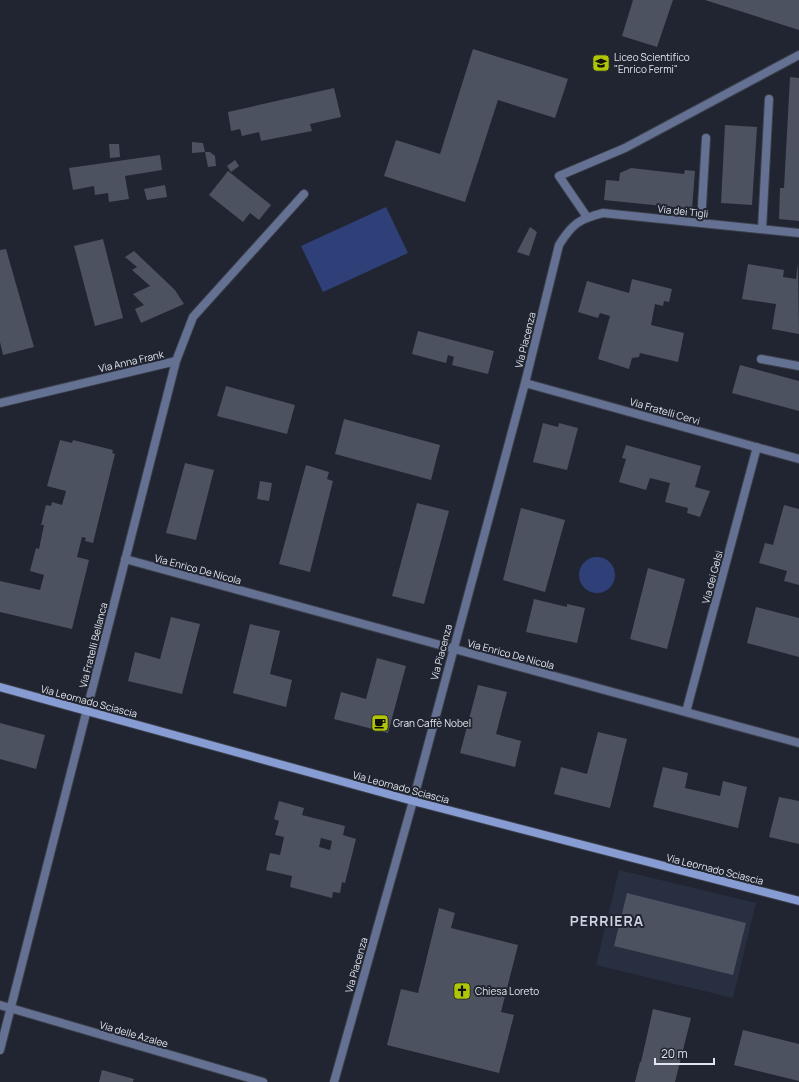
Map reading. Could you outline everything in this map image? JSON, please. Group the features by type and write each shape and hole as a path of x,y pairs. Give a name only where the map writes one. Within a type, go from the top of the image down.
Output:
{"street":[{"path":"587,217 559,176 625,148 799,55"},
{"path":"762,229 769,99"},
{"path":"701,223 706,138"},
{"name":"Via Anna Frank","path":"0,403 176,361 193,317 304,194"},
{"name":"Via dei Tigli","path":"569,229 587,217 603,213 799,233"},
{"name":"Via Piacenza","path":"334,1082 413,801 452,648 525,382 559,246 569,229"},
{"path":"761,359 799,366"},
{"name":"Via Fratelli Bellanca","path":"0,1050 176,361"},
{"name":"Via Fratelli Cervi","path":"525,382 799,459"},
{"name":"Via dei Gelsi","path":"686,712 757,447"},
{"name":"Via Enrico De Nicola","path":"125,559 799,743"},
{"name":"Via Leornado Sciascia","path":"0,687 413,801 799,901"},
{"name":"Via delle Azalee","path":"0,1005 263,1082"}],"shaded area":[{"path":"386,207 408,253 323,292 301,246"},
{"path":"601,557 610,562 614,568 614,582 610,588 601,593 593,593 584,588 580,582 579,571 584,562 590,558"},
{"path":"619,870 756,903 733,998 596,965"}],"building":[{"path":"633,0 673,0 657,47 622,36"},
{"path":"705,0 799,0 799,30"},
{"path":"473,49 568,79 555,118 498,100 465,202 384,176 396,140 440,154"},
{"path":"790,77 799,78 799,221 779,219 780,188 784,188"},
{"path":"334,88 341,117 310,124 312,131 261,141 259,132 242,136 240,129 231,131 228,112"},
{"path":"725,125 757,127 752,205 721,203"},
{"path":"192,142 203,143 205,152 192,153"},
{"path":"109,144 119,144 120,157 110,158"},
{"path":"205,152 210,152 215,156 216,166 208,167"},
{"path":"160,155 162,170 125,176 129,199 109,202 108,193 95,195 94,186 73,190 69,168"},
{"path":"235,160 239,166 231,172 227,166"},
{"path":"631,168 684,174 685,170 695,171 692,209 604,200 606,180 619,181 620,173"},
{"path":"228,171 271,205 259,220 250,213 243,222 209,195"},
{"path":"165,185 167,197 147,200 144,189"},
{"path":"530,227 537,232 529,256 517,252"},
{"path":"103,239 123,318 95,326 74,246"},
{"path":"6,249 34,347 3,355 0,342 0,250"},
{"path":"134,251 175,290 184,304 141,323 135,309 144,305 133,294 150,286 132,270 137,267 125,257"},
{"path":"798,263 799,334 772,329 776,304 742,299 748,264 784,270 783,277 796,279"},
{"path":"632,279 672,289 669,302 664,301 663,306 655,304 651,325 684,333 678,362 640,353 639,357 632,358 629,369 598,359 610,316 600,313 598,318 578,312 587,281 629,293"},
{"path":"418,331 494,351 488,374 452,365 454,357 448,355 446,363 412,354"},
{"path":"740,365 799,381 799,411 732,393"},
{"path":"226,386 295,405 287,434 217,416"},
{"path":"344,419 440,445 431,480 335,454"},
{"path":"543,423 558,427 559,423 578,428 567,470 533,462"},
{"path":"60,440 72,443 73,440 113,450 112,453 115,454 93,543 85,541 86,538 82,537 77,557 89,560 72,629 0,612 0,581 40,590 44,575 30,571 36,548 39,549 44,525 41,525 46,505 51,506 52,502 62,505 66,491 47,486"},
{"path":"626,445 701,466 695,487 710,491 700,517 687,513 688,508 665,502 670,483 650,478 646,490 619,482 626,459 622,458"},
{"path":"185,463 214,470 196,540 166,533"},
{"path":"306,465 329,472 327,479 333,481 310,572 279,564"},
{"path":"260,481 272,483 269,501 257,499"},
{"path":"417,503 449,511 424,604 392,596"},
{"path":"784,505 799,509 799,585 784,581 787,571 759,563 765,543 773,545"},
{"path":"521,508 565,520 545,592 503,580"},
{"path":"648,568 685,579 667,649 630,639"},
{"path":"534,599 567,607 567,604 585,608 577,643 526,632"},
{"path":"756,607 799,618 799,657 747,643"},
{"path":"171,617 200,624 182,694 128,681 135,652 160,659"},
{"path":"250,624 280,631 270,674 292,680 286,707 233,693"},
{"path":"377,658 406,666 388,733 334,719 341,692 366,699"},
{"path":"478,685 507,692 496,734 521,741 515,767 460,753"},
{"path":"0,723 45,735 36,769 0,759"},
{"path":"598,732 627,739 610,808 554,794 561,767 587,774"},
{"path":"663,767 688,773 685,788 720,796 723,781 747,787 738,828 653,807"},
{"path":"779,797 799,801 799,844 769,837"},
{"path":"279,801 304,808 302,815 345,826 343,835 356,839 345,883 342,882 340,893 333,892 332,898 290,887 292,876 266,870 270,853 280,855 284,837 275,835 279,821 274,819","holes":["321,838 332,841 330,850 319,847"]},
{"path":"627,893 746,923 733,975 614,946"},
{"name":"Chiesa Loreto","path":"439,908 455,913 451,928 518,945 501,1012 514,1015 499,1073 387,1045 401,989 418,993"},
{"path":"653,1009 691,1018 675,1082 635,1082"},
{"path":"743,1030 799,1044 799,1081 734,1065"},
{"path":"102,1070 134,1079 133,1082 99,1082"}],"place":[{"name":"Liceo Scientifico \"Enrico Fermi\"","path":"601,63"},
{"name":"Gran Caffè Nobel","path":"380,723"},
{"name":"Chiesa Loreto","path":"462,991"}],"district":[{"name":"PERRIERA","path":"607,921"}]}
